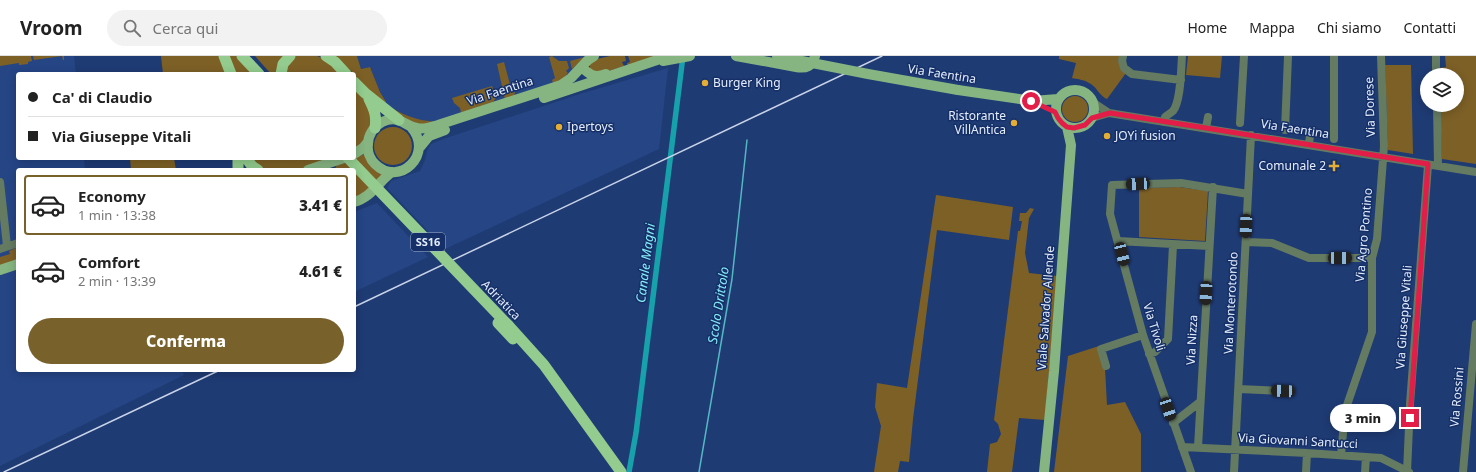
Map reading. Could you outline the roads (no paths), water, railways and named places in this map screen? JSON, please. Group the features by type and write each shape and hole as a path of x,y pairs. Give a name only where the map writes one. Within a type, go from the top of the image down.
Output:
{"highway":[{"path":"224,56 229,72"},
{"path":"242,56 257,72"},
{"path":"251,56 266,72"},
{"path":"281,72 283,64 290,56"},
{"path":"326,56 335,62 344,72"},
{"path":"356,84 399,120"},
{"path":"365,93 375,110 376,122 374,128"},
{"path":"248,160 256,168"},
{"path":"342,160 349,168"},
{"name":"Adriatica","path":"350,160 508,325 544,365 621,472"},
{"name":"Adriatica","path":"356,175 513,339 548,380 613,472"}],"main road":[{"name":"Via Faentina","path":"420,147 429,136 437,132 670,57 690,56"},
{"path":"736,56 796,67 806,67 810,65 814,62 815,56"},
{"name":"Via Faentina","path":"777,56 958,90 1033,101 1058,99"},
{"path":"791,56 796,67"},
{"name":"Via Faentina","path":"586,71 591,58"},
{"name":"Via Faentina","path":"411,127 429,128 554,88 571,78 591,58"},
{"path":"586,71 592,75 598,76 612,73 617,74"},
{"path":"586,71 590,78 596,82"},
{"path":"1074,89 1086,93 1091,97 1094,103 1094,113 1092,118 1080,128 1067,127 1058,118 1055,112 1058,99 1067,91 1074,89"},
{"name":"Via Faentina","path":"1033,101 1055,112"},
{"path":"356,201 368,196 382,180 392,172 410,166 417,156 420,147 417,135 411,127 399,120 382,122 374,128 370,134 368,142 368,150 373,162 379,167 392,172"},
{"name":"Viale Salvador Allende","path":"1067,127 1071,145"},
{"name":"Viale Salvador Allende","path":"1044,472 1054,371 1071,145 1080,128"},
{"path":"356,153 368,142"},
{"path":"314,168 338,160"},
{"path":"0,270 16,265"}],"street":[{"path":"1123,56 1122,61 1124,68 1132,74 1181,80"},
{"path":"1164,122 1165,117 1173,111 1181,80 1182,56"},
{"path":"1240,123 1244,56"},
{"path":"1285,130 1288,56"},
{"path":"1334,56 1334,139"},
{"name":"Via Dorese","path":"1381,56 1384,146 1382,157"},
{"path":"1436,56 1436,68"},
{"name":"Via Faentina","path":"1094,103 1110,113 1476,172"},
{"path":"1437,112 1438,166"},
{"name":"Via Faentina","path":"1092,118 1110,113"},
{"path":"1206,128 1208,117"},
{"name":"Via Monterotondo","path":"1234,472 1251,135"},
{"path":"1309,145 1310,135"},
{"name":"Via Agro Pontino","path":"1341,455 1345,410 1372,332 1372,258 1377,239 1382,157"},
{"name":"Via Giuseppe Vitali","path":"1408,472 1410,404 1428,164"},
{"path":"0,182 3,248 16,244"},
{"name":"Via Tivoli","path":"1191,472 1143,335 1110,214 1112,185 1181,183 1213,188"},
{"path":"1213,188 1248,194"},
{"name":"Via Nizza","path":"1198,447 1213,188"},
{"path":"1118,241 1209,246"},
{"path":"1246,242 1272,243 1309,258 1372,258"},
{"path":"1150,354 1155,352 1168,339 1173,245"},
{"name":"Via Rossini","path":"1463,472 1476,324"},
{"path":"1106,366 1101,349 1143,335"},
{"path":"1239,389 1283,391"},
{"path":"1173,423 1200,402"},
{"name":"Via Giovanni Santucci","path":"1182,447 1381,458 1408,472"},
{"path":"1306,472 1307,453"},
{"path":"1365,472 1366,457"}],"waterway":[{"name":"Canale Magni","path":"629,472 636,433 683,56"},
{"name":"Scolo Drittolo","path":"699,472 732,279 747,140"}],"railway":[{"path":"356,306 882,56"},
{"path":"4,472 216,372"}],"place":[{"name":"Burger King","path":"705,83"},
{"name":"Ristorante VillAntica","path":"1014,123"},
{"name":"Ipertoys","path":"559,127"},
{"name":"JOYi fusion","path":"1107,136"},
{"name":"Comunale 2","path":"1334,166"}]}
